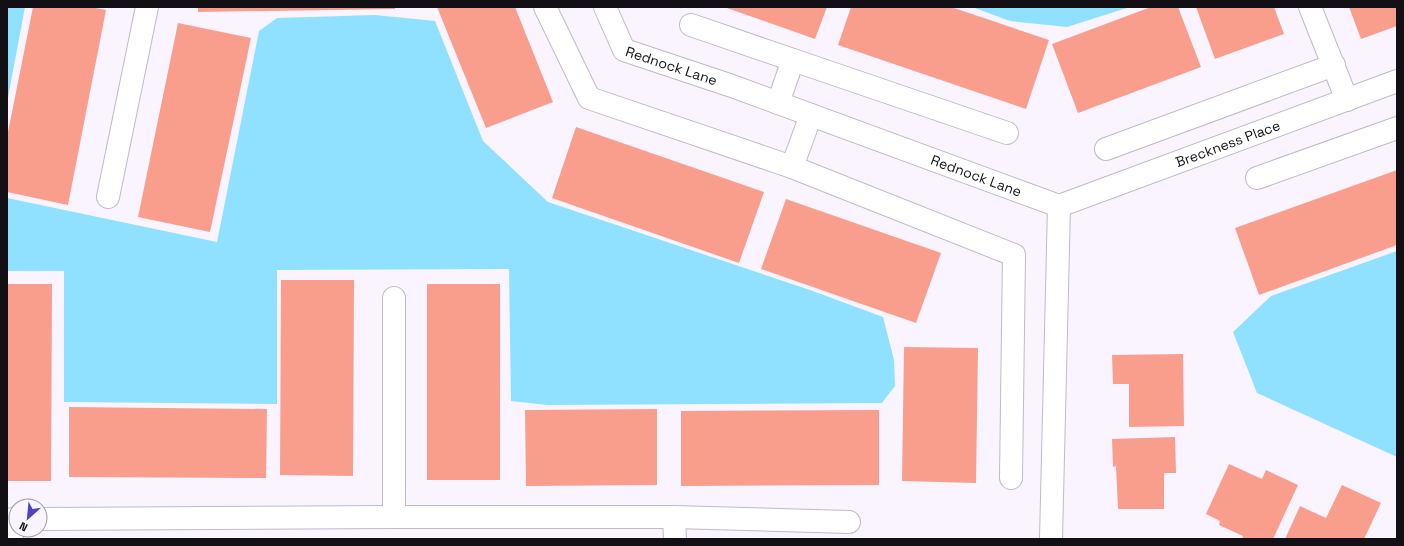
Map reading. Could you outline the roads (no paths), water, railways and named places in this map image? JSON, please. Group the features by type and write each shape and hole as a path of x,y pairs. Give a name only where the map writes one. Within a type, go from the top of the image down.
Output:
{"street":[{"path":"108,197 147,7"},
{"path":"545,7 589,98 792,167 1014,255 1010,478"},
{"name":"Rednock Lane","path":"605,7 624,50 778,103 1059,206"},
{"path":"1310,7 1347,100"},
{"path":"691,25 1007,133"},
{"path":"778,103 793,60"},
{"path":"1106,149 1334,65"},
{"name":"Breckness Place","path":"1059,206 1397,81"},
{"path":"792,167 811,115"},
{"path":"1257,178 1397,128"},
{"path":"1052,539 1059,206"},
{"path":"394,298 394,517"},
{"path":"674,517 674,539"},
{"path":"48,519 674,517 849,522"}],"water":[{"path":"7,7 25,7 7,103"},
{"path":"972,7 1130,7 1067,27 1010,21"},
{"path":"375,15 435,21 483,141 548,202 810,290 883,317 894,360 895,386 882,403 547,405 511,401 509,269 277,270 277,404 64,402 64,271 7,271 7,198 217,242 259,31 277,18"},
{"path":"1397,251 1397,457 1257,393 1233,332 1271,296"}]}
